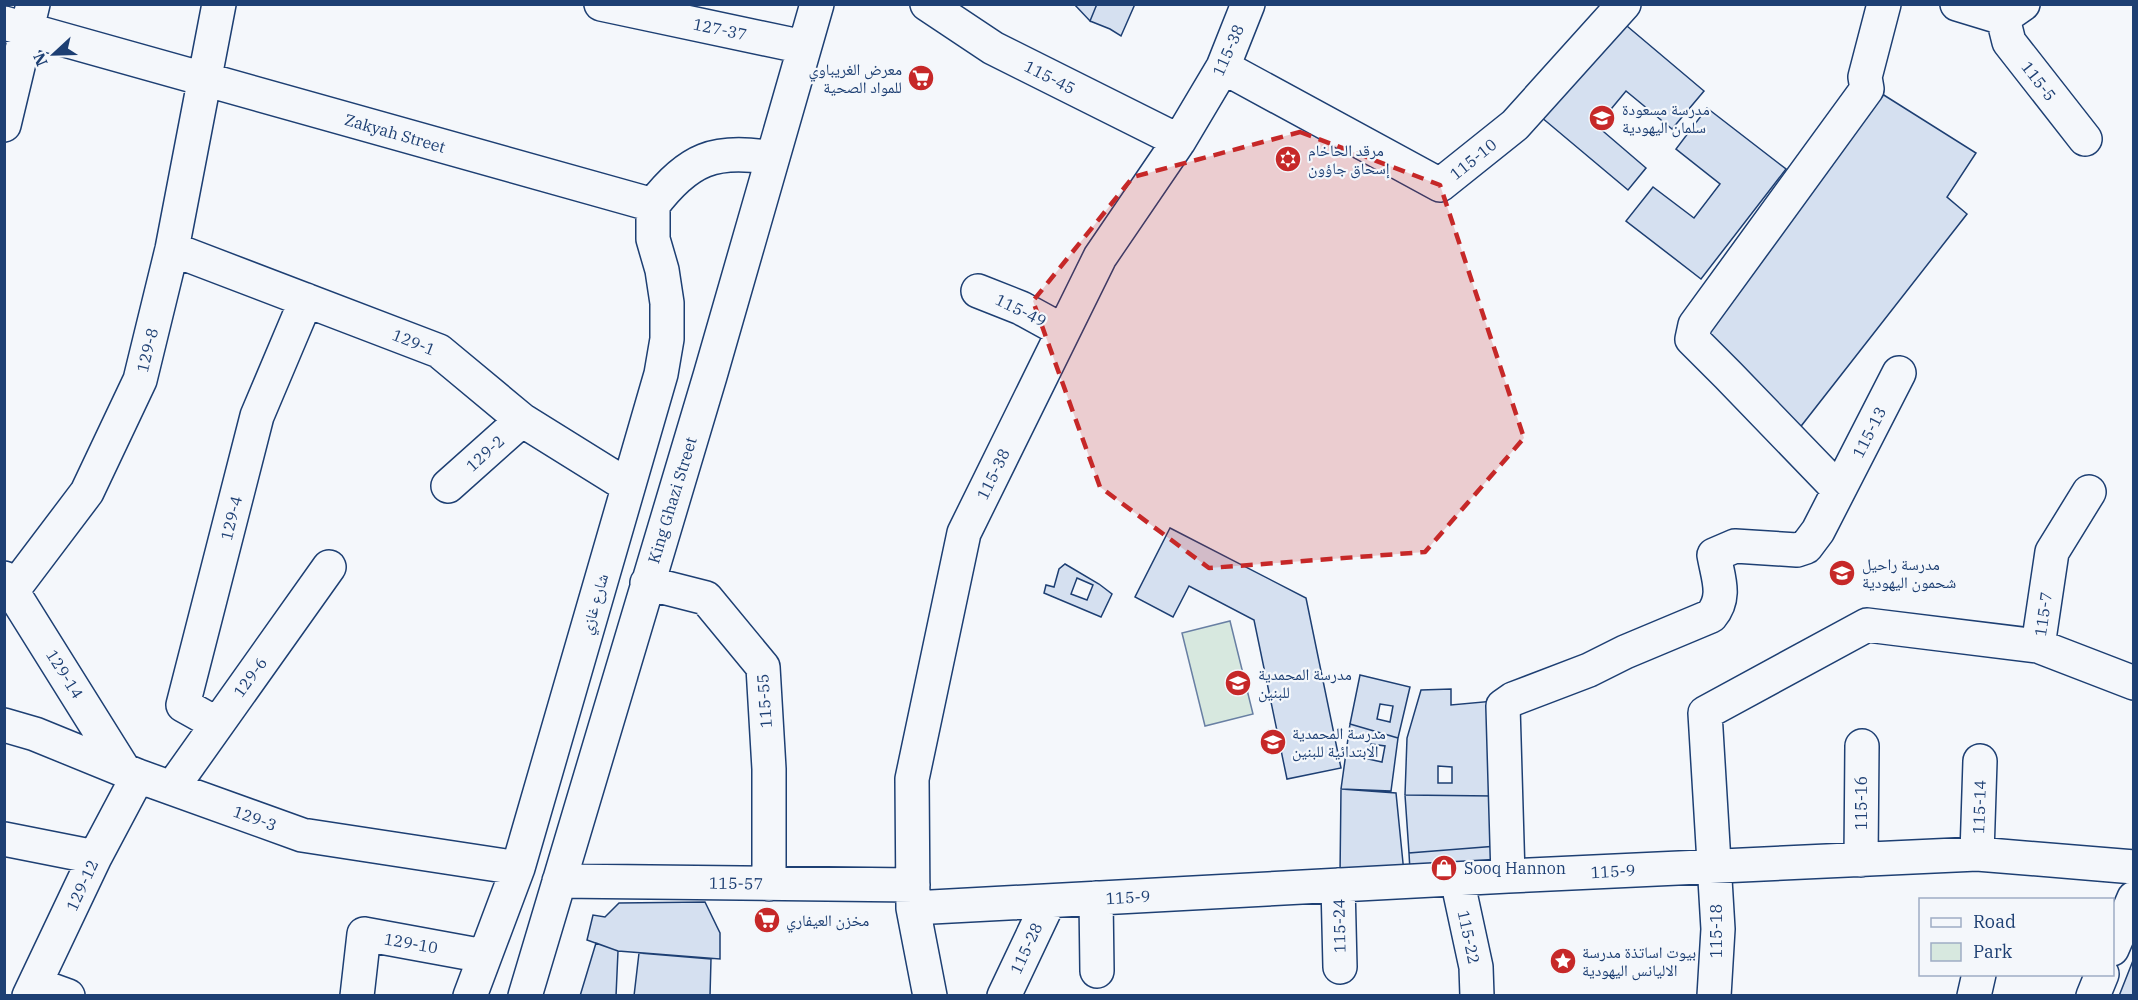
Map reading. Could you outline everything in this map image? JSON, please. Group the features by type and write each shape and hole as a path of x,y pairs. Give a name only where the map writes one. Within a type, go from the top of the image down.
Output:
{"street":[{"path":"205,80 219,4"},
{"name":"127-37","path":"601,4 804,47"},
{"name":"King Ghazi Street","path":"525,996 817,4"},
{"name":"115-45","path":"927,4 993,48 1179,141"},
{"name":"115-38","path":"930,996 913,897 912,779 964,532 1100,257 1179,141 1223,67 1248,4"},
{"name":"115-10","path":"1223,67 1440,185 1515,125 1624,4"},
{"path":"1839,490 1692,339 1695,325 1867,89 1865,77 1884,4"},
{"path":"1957,4 2013,11"},
{"name":"115-5","path":"2013,11 2009,42 2085,139"},
{"path":"4,125 22,19"},
{"name":"Zakyah Street","path":"22,19 205,80 653,205"},
{"name":"129-8","path":"9,584 87,492 140,380 172,249 205,80"},
{"path":"653,205 670,183 692,166 717,156 744,153 772,158"},
{"name":"شارع غازي","path":"470,996 483,956 518,868 661,374 667,339 667,303 662,270 653,239 653,205"},
{"name":"129-1","path":"172,249 439,351 522,420 628,486"},
{"name":"115-49","path":"978,291 1021,308 1063,331"},
{"name":"129-4","path":"217,724 183,705 257,416 306,300"},
{"name":"115-13","path":"1508,876 1503,706 1513,699 1589,670 1625,652 1711,616 1717,609 1721,596 1714,555 1736,546 1797,550 1806,546 1818,531 1899,373"},
{"name":"129-2","path":"448,486 522,420"},
{"name":"115-7","path":"2089,492 2052,552 2038,646 2133,683"},
{"name":"129-6","path":"172,788 329,567"},
{"name":"129-14","path":"9,584 131,773"},
{"name":"115-55","path":"647,584 706,598 763,667 769,769 769,884"},
{"name":"115-18","path":"1714,996 1718,929 1705,713 1867,625 2038,646"},
{"name":"129-3","path":"4,725 35,734 131,773 302,835 518,868"},
{"name":"115-16","path":"1861,860 1862,746"},
{"name":"115-14","path":"1977,854 1980,761"},
{"name":"129-12","path":"32,990 95,857 131,773"},
{"path":"4,839 95,857"},
{"name":"115-9","path":"913,897 1049,901 1977,854 2133,867"},
{"name":"115-22","path":"1457,879 1476,967 1477,996"},
{"name":"115-57","path":"559,881 769,884 913,897"},
{"name":"115-24","path":"1338,885 1340,968"},
{"path":"1096,898 1097,971"},
{"path":"2114,944 2133,898"},
{"name":"115-28","path":"1004,996 1049,901"},
{"name":"129-10","path":"357,996 364,934 483,956"},
{"path":"1974,996 1979,976"},
{"path":"32,990 68,996"}],"highlighted area":[{"path":"1300,132 1440,185 1524,438 1425,552 1209,568 1100,487 1033,301 1133,177"}],"green space":[{"path":"1230,621 1253,714 1205,726 1182,633"}],"building":[{"path":"1074,4 1097,4 1090,21"},
{"path":"1097,4 1135,4 1121,36 1090,21"},
{"path":"1621,21 1704,91 1672,129 1626,91 1597,126 1646,168 1628,190 1541,117"},
{"path":"1879,92 1976,153 1947,197 1967,214 1798,430 1709,338 1709,325"},
{"path":"1707,108 1786,169 1701,279 1626,221 1653,187 1694,218 1720,184 1676,149"},
{"path":"1170,528 1306,598 1341,768 1287,779 1254,620 1189,586 1173,617 1135,597"},
{"path":"1065,564 1112,594 1101,617 1044,593 1046,585 1054,587 1059,569","holes":["1077,578 1093,585 1087,600 1071,594"]},
{"path":"1360,675 1410,687 1398,738 1350,724","holes":["1380,704 1393,706 1390,722 1377,719"]},
{"path":"1451,689 1451,705 1494,701 1493,796 1405,795 1407,738 1421,690","holes":["1438,766 1452,767 1452,783 1438,783"]},
{"path":"1350,724 1398,738 1391,791 1341,789","holes":["1371,744 1385,746 1382,762 1368,759"]},
{"path":"1341,789 1396,793 1404,873 1340,875"},
{"path":"1405,795 1493,796 1497,846 1409,853"},
{"path":"1497,846 1497,864 1410,871 1409,853"},
{"path":"705,902 720,933 720,959 618,951 587,940 593,915 605,917 619,903"},
{"path":"596,943 618,951 616,996 580,996"},
{"path":"639,953 711,959 710,996 634,996"},
{"path":"2134,958 2134,996 2119,996"}],"place":[{"name":"معرض الغريباوي للمواد الصحية","path":"921,78"},
{"name":"مدرسة مسعودة سلمان اليهودية","path":"1602,118"},
{"name":"مرقد الحاخام إسحاق جاؤون","path":"1288,159"},
{"name":"مدرسة راحيل شحمون اليهودية","path":"1842,573"},
{"name":"مدرسة المحمدية للبنين","path":"1238,683"},
{"name":"مدرسة المحمدية الابتدائية للبنين","path":"1273,742"},
{"name":"Sooq Hannon","path":"1444,868"},
{"name":"مخزن العيفاري","path":"767,920"},
{"name":"بيوت اساتذة مدرسة الاليانس اليهودية","path":"1563,961"}]}
